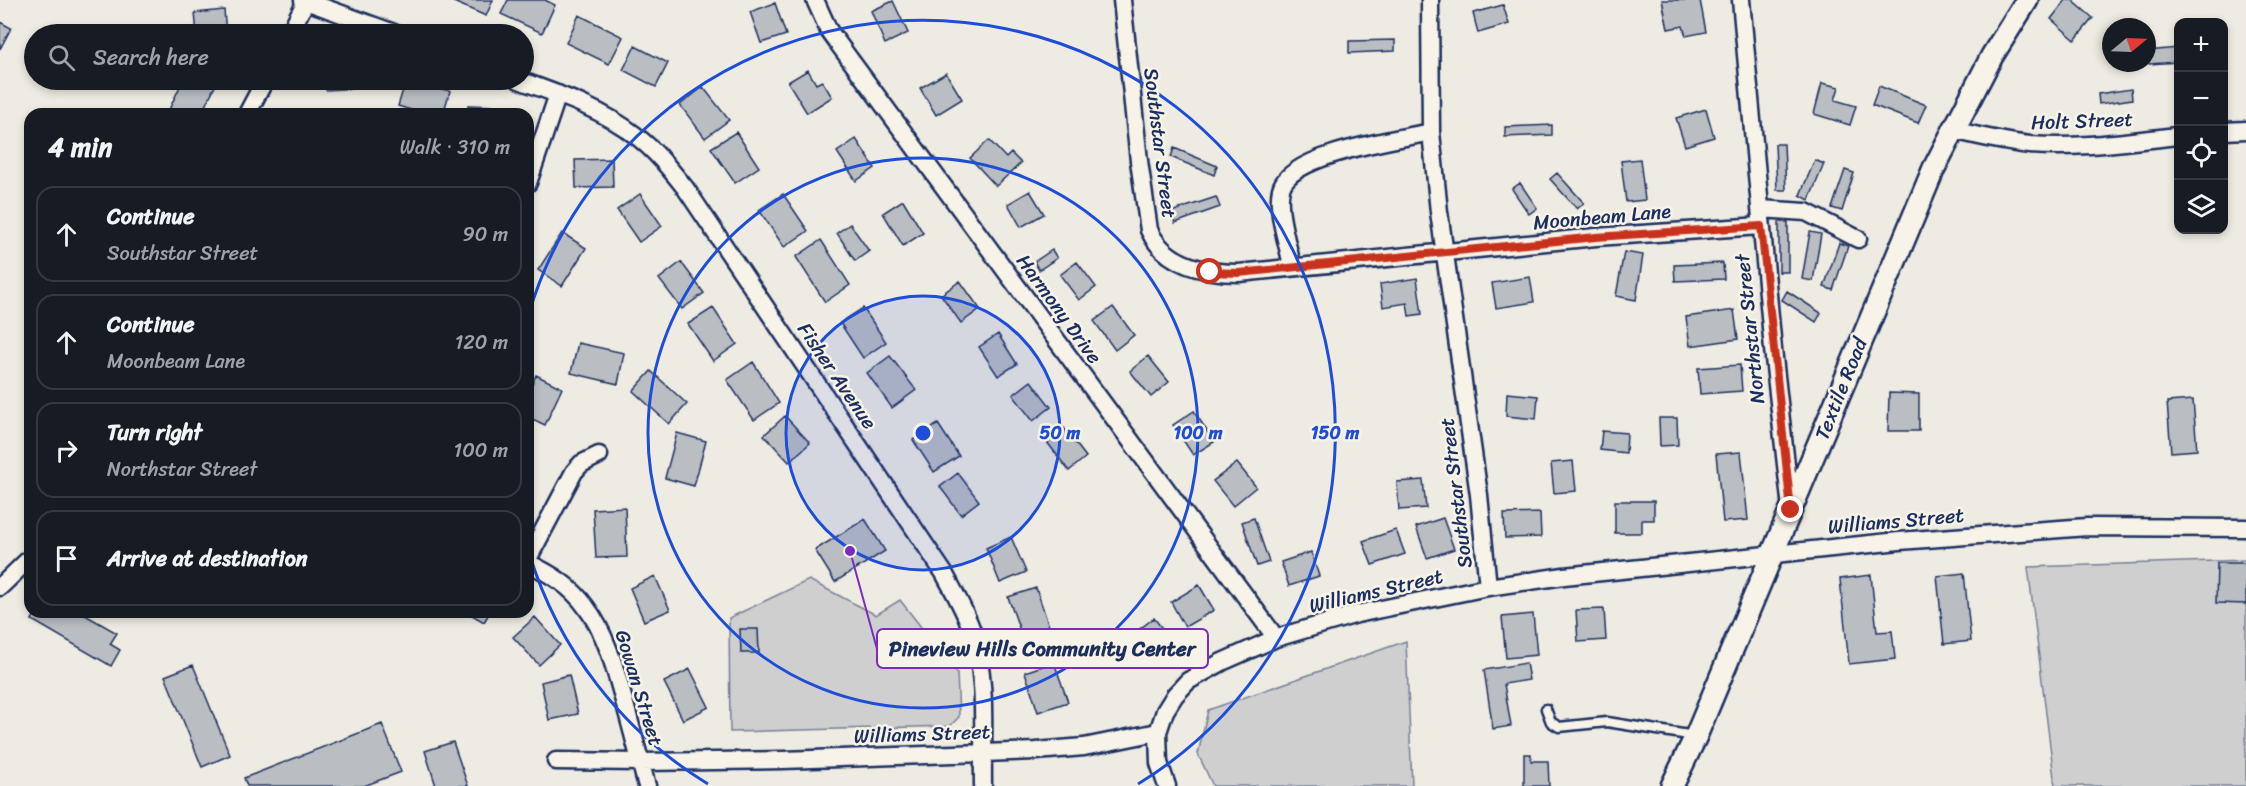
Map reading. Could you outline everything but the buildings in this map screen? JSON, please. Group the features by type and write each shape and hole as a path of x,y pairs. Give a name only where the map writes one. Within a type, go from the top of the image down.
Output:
{"street":[{"name":"Harmony Drive","path":"815,0 829,31 1276,638"},
{"name":"Southstar Street","path":"1122,0 1139,161 1149,230 1164,251 1181,263 1210,272 1239,273 1445,252"},
{"name":"Southstar Street","path":"1430,0 1431,132 1439,212 1479,495 1488,587"},
{"name":"Northstar Street","path":"1741,0 1791,510"},
{"name":"Textile Road","path":"1672,786 1696,736 1863,335 1953,130 1992,56 2027,0"},
{"path":"294,24 305,1 369,24"},
{"name":"Fisher Avenue","path":"534,85 606,115 637,136 669,167 699,208 944,573 968,622 979,664 982,696 983,786"},
{"path":"250,108 260,90"},
{"path":"534,165 558,94"},
{"name":"Holt Street","path":"1953,130 1991,140 2030,145 2070,146 2174,136"},
{"path":"2228,131 2246,130"},
{"path":"1292,266 1281,208 1281,189 1287,177 1299,168 1335,153 1431,132"},
{"name":"Moonbeam Lane","path":"1445,252 1806,212 1858,239"},
{"path":"534,549 574,472 581,465 599,455"},
{"name":"Williams Street","path":"556,761 641,762 1084,747 1158,732 1165,711 1188,681 1222,662 1276,638 1357,614 1488,587 1564,576 1899,541 2077,527 2246,528"},
{"path":"0,587 24,564"},
{"name":"Gowan Street","path":"534,564 569,588 586,607 599,628 611,655 647,786"},
{"path":"1158,732 1159,763 1167,786"}],"lane":[{"path":"1546,709 1551,722 1559,727 1607,722 1696,736"}],"shaded area":[{"path":"2246,560 2246,786 2055,786 2028,567"},
{"path":"809,580 876,615 900,600 957,673 959,717 950,726 730,732 729,618"},
{"path":"1406,641 1412,786 1213,786 1198,754 1208,710"}],"place":[{"name":"Pineview Hills Community Center","path":"850,551"}],"route":[{"path":"1210,272 1239,273 1596,237 1761,226 1791,510"}]}
